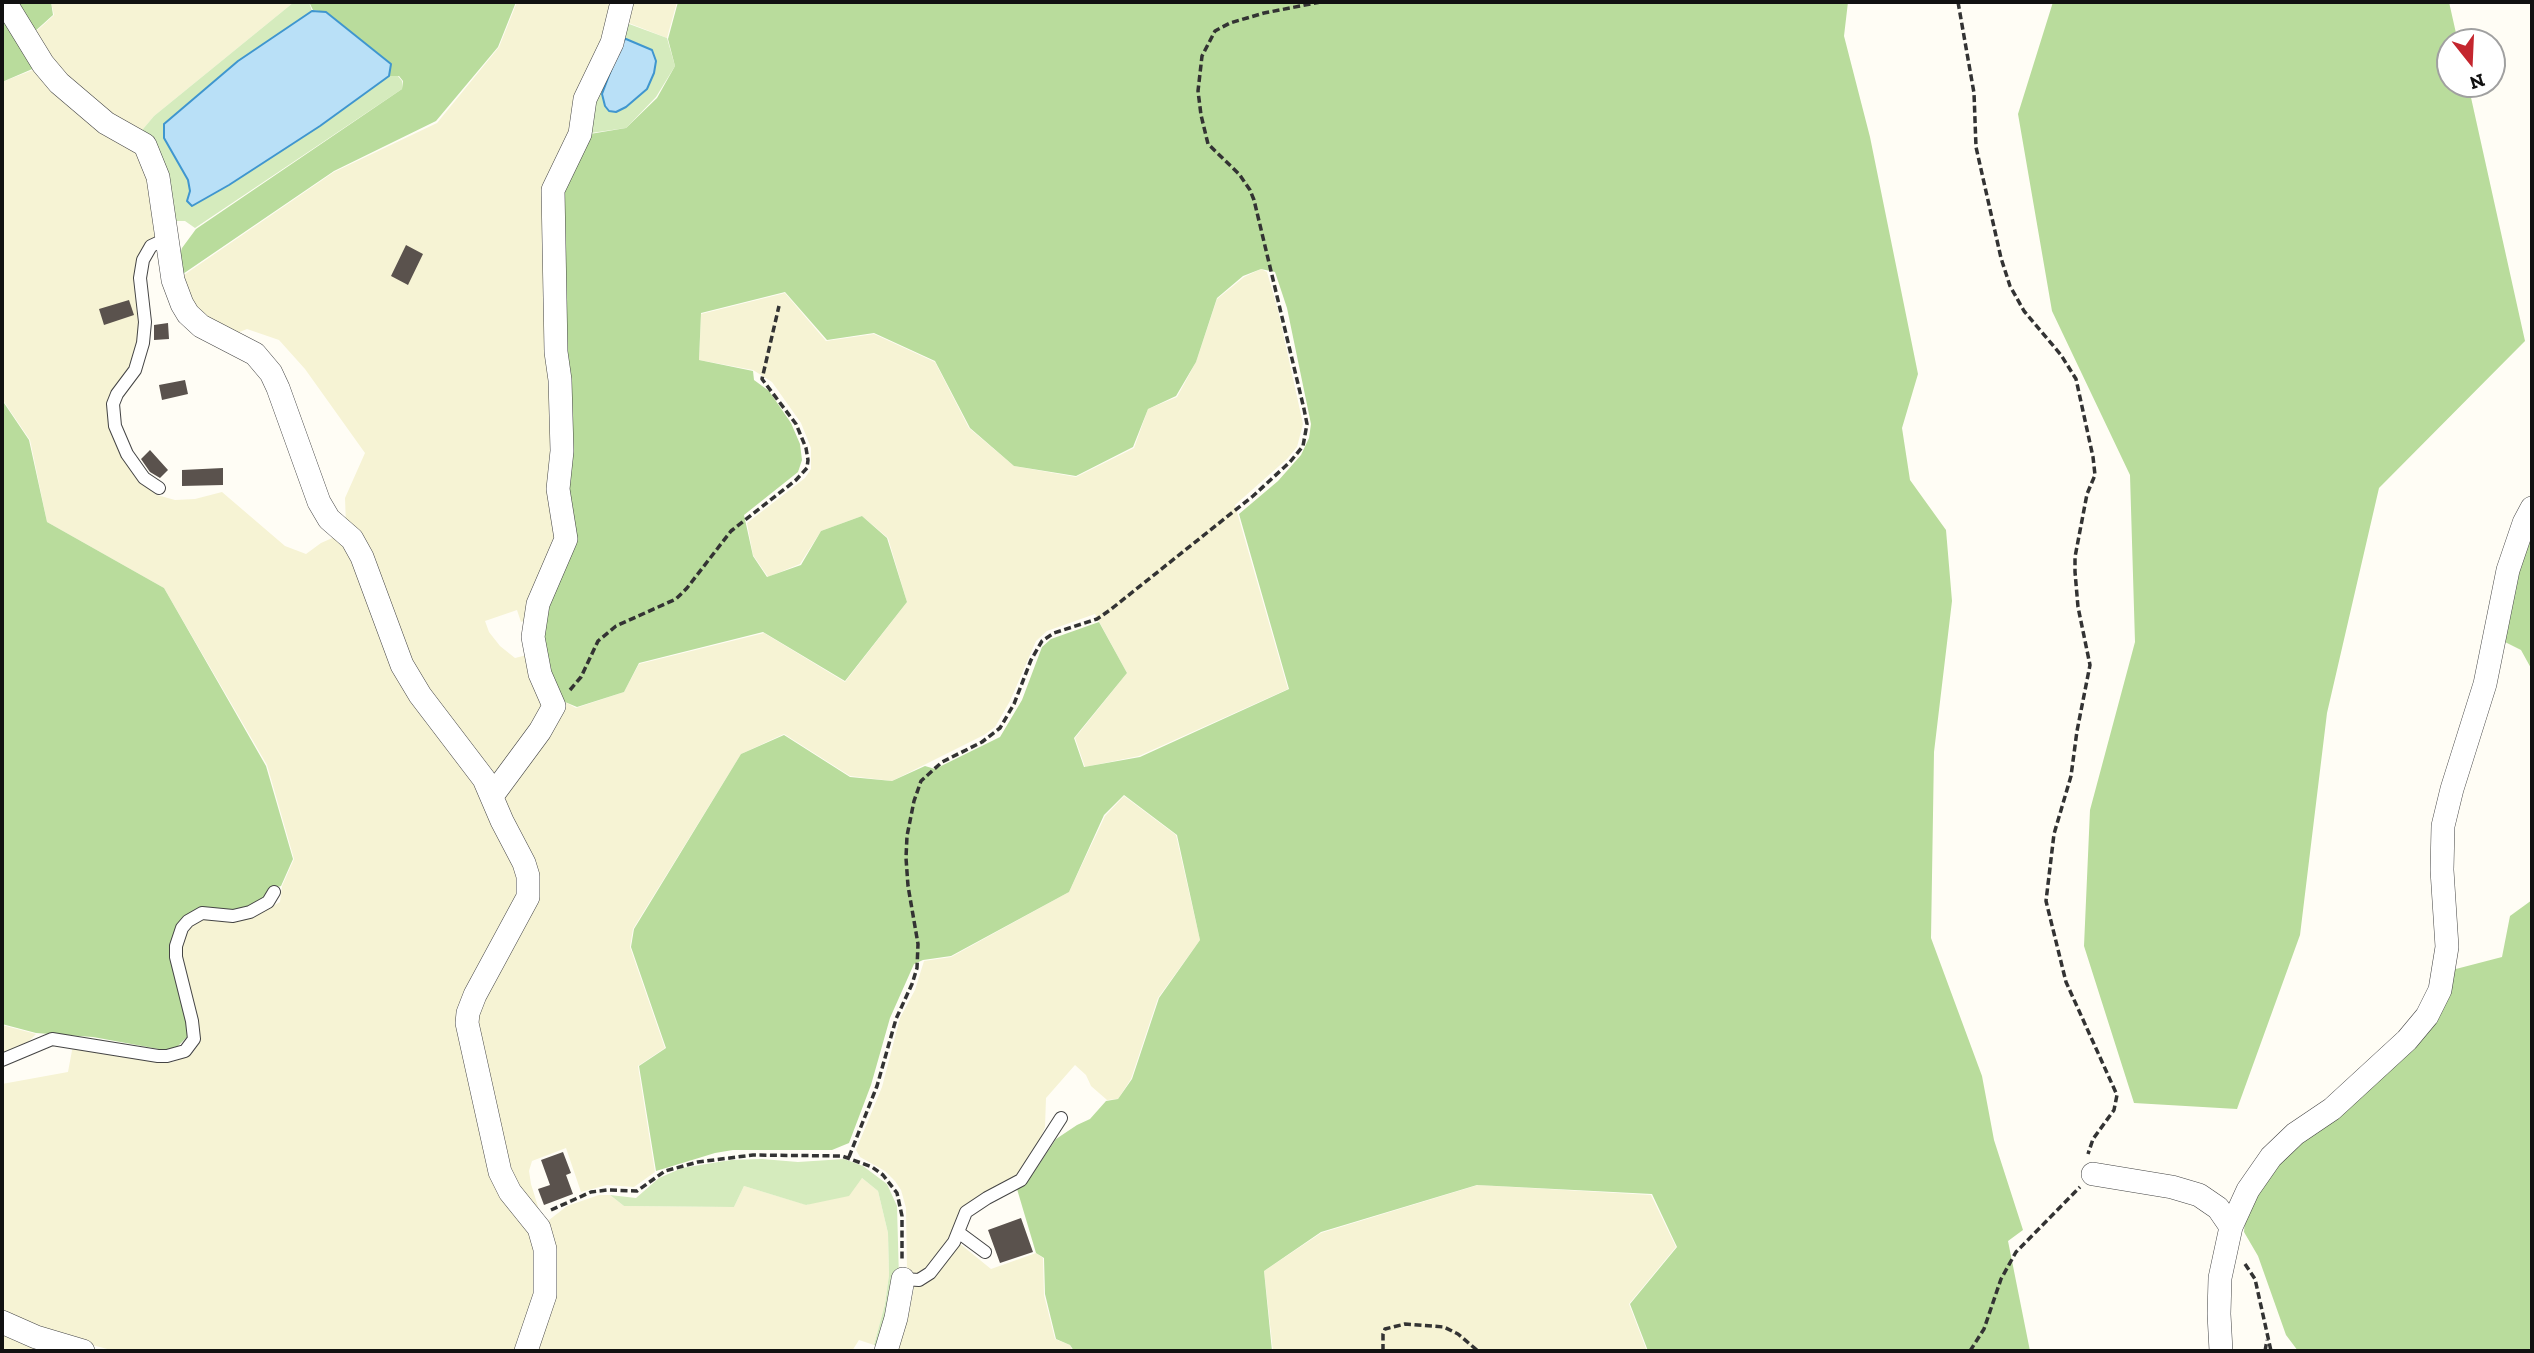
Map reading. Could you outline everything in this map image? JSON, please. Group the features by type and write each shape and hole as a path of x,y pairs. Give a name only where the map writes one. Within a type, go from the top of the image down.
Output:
{"street":[{"path":"5,2 43,64 59,83 106,122 145,145 158,177 173,280 182,304 201,326 255,354 271,373 319,502 329,519 352,539 362,556 402,665 426,704 479,771 524,863 528,876 528,897 475,995 468,1013 467,1031 500,1172 515,1200 534,1221 543,1240 547,1276 541,1310 526,1351"},
{"path":"492,796 540,731 554,706 540,674 533,637 538,604 566,540 558,489 562,451 560,380 556,352 553,190 580,134 585,99 612,43 622,2"},
{"path":"2221,1351 2219,1296 2229,1238 2248,1190 2271,1157 2295,1134 2332,1109 2407,1040 2427,1016 2440,990 2447,947 2442,870 2443,825 2485,684 2508,570 2532,508"},
{"path":"2093,1174 2172,1187 2199,1195 2218,1208 2229,1238"},
{"path":"886,1351 896,1318 903,1279"},
{"path":"2,1322 36,1337 82,1351"}],"lane":[{"path":"159,488 144,478 127,454 115,425 113,404 135,370 143,343 145,311 139,278 143,260 151,246 168,238"},
{"path":"2,1060 52,1039 158,1056 185,1051 194,1039 176,957 182,928 202,913 229,916 250,912 268,902 274,892"},
{"path":"903,1279 919,1280 930,1273 947,1254 966,1212 1021,1180 1061,1118"},
{"path":"958,1232 985,1252"}],"path":[{"path":"849,1157 873,1099 895,1019 917,968 918,944 906,859 907,836 921,780 942,762 989,738 1000,728 1042,641 1054,633 1097,619 1110,610 1263,488 1290,463 1303,446 1307,424 1254,200 1239,174 1208,144 1198,91 1202,56 1214,31 1230,23 1264,13 1321,2"},
{"path":"1958,2 1974,93 1975,139 2001,258 2010,286 2024,311 2061,355 2076,379 2093,457 2095,475 2087,495 2075,557 2078,607 2090,665 2071,776 2054,834 2046,901 2066,982 2117,1096 2111,1116 2089,1147 2093,1174 2016,1252 2001,1279 1984,1329 1970,1351"},
{"path":"554,706 577,682 598,641 616,626 676,599 731,531 796,480 807,468 806,448 796,424 762,379 779,306"},
{"path":"534,1221 575,1198 607,1190 637,1191 659,1174 698,1161 753,1155 782,1157 831,1154 849,1157 883,1175 898,1193 902,1216 903,1279"},
{"path":"2229,1238 2252,1271 2270,1351"},
{"path":"1383,1351 1385,1329 1405,1324 1444,1327 1458,1334 1478,1351"},
{"path":"2264,1351 2267,1338"}],"shaded area":[{"path":"51,2 294,2 154,116 138,135 108,119 30,37 54,15"},
{"path":"517,2 677,2 667,38 616,18 596,71 561,522 529,619 521,622 517,610 485,621 489,632 500,646 515,658 531,654 548,697 497,781 424,694 346,526 345,498 365,453 305,369 279,340 247,329 230,336 201,320 178,279 334,172 437,123 499,47"},
{"path":"38,68 142,148 158,234 145,244 135,271 134,285 140,327 133,365 110,393 107,406 108,420 124,459 136,478 157,495 175,500 195,499 222,492 285,546 306,554 339,535 350,544 384,632 475,771 526,888 468,1001 483,1116 533,1229 542,1263 521,1351 115,1351 69,1339 2,1313 2,1084 68,1072 73,1045 161,1063 173,1062 191,1055 199,1044 199,1035 182,968 182,939 190,926 203,918 254,916 280,902 282,886 294,859 267,765 164,588 47,522 30,440 2,399 2,82"},
{"path":"1261,269 1267,272 1278,310 1303,424 1297,447 1287,459 1235,505 1288,689 1139,756 1085,767 1075,738 1127,673 1095,614 1047,631 1036,641 1010,701 995,727 892,781 850,776 784,734 741,754 633,929 630,947 665,1048 638,1066 655,1172 634,1187 607,1185 581,1192 566,1148 532,1161 529,1171 539,1210 511,1187 472,1027 527,907 503,791 565,702 576,708 624,692 639,664 764,633 845,682 907,602 888,538 862,516 821,531 800,564 768,577 753,555 747,523 805,478 811,469 811,448 801,423 772,382 753,370 699,360 701,314 785,293 826,341 874,334 935,362 969,428 1014,466 1076,477 1134,448 1148,409 1177,397 1196,362 1217,299 1244,277"},
{"path":"1124,796 1176,835 1200,940 1158,998 1131,1079 1118,1099 1107,1100 1091,1086 1086,1075 1075,1065 1046,1098 1045,1127 1019,1178 973,1201 959,1243 991,1269 1036,1253 1043,1258 1044,1295 1055,1339 1070,1345 1073,1351 891,1351 910,1308 914,1287 907,1270 906,1208 901,1190 895,1181 885,1171 860,1157 856,1150 882,1087 900,1018 915,990 924,961 951,957 1069,892 1105,816"},
{"path":"2,1025 36,1034 24,1046 2,1056"},
{"path":"862,1178 878,1191 888,1233 889,1275 885,1304 874,1345 859,1340 852,1351 530,1351 546,1227 549,1220 567,1206 599,1195 610,1195 624,1206 734,1207 744,1186 807,1205"},
{"path":"1478,1185 1651,1195 1676,1247 1629,1304 1647,1351 1273,1351 1264,1271 1321,1233"},
{"path":"2,1331 50,1351 2,1351"}],"green space":[{"path":"2,2 51,2 53,15 23,42 37,67 2,82"},
{"path":"294,2 309,2 312,11 238,61 173,154 188,180 190,191 187,201 320,126 389,76 398,76 402,81 402,89 195,228 185,221 176,221 170,216 138,135 154,116"},
{"path":"309,2 516,2 498,47 436,121 334,171 177,278 176,267 182,248 196,229 402,89 403,81 399,76 389,76 391,64 326,12 313,10"},
{"path":"678,2 1848,2 1844,36 1870,137 1918,374 1902,428 1910,480 1946,530 1952,601 1934,752 1931,938 1982,1076 1994,1140 2023,1230 2008,1241 2030,1351 1648,1351 1630,1304 1677,1247 1652,1194 1477,1185 1321,1232 1264,1271 1272,1351 1074,1351 1070,1345 1056,1339 1045,1294 1044,1258 1036,1253 1017,1189 1032,1175 1056,1139 1090,1119 1106,1101 1118,1099 1132,1079 1159,998 1200,940 1177,835 1124,795 1104,815 1069,892 951,956 914,964 890,1018 871,1085 849,1143 832,1150 733,1150 656,1171 639,1066 666,1048 631,947 634,929 741,754 784,735 850,777 892,781 925,766 935,769 1000,737 1022,700 1042,647 1051,639 1099,622 1127,673 1074,738 1084,767 1140,757 1289,689 1239,514 1278,481 1301,455 1309,438 1311,424 1287,308 1275,272 1261,269 1243,276 1217,298 1196,362 1176,396 1148,409 1133,447 1076,476 1014,466 970,428 935,361 874,333 827,340 785,292 701,313 699,360 753,371 754,380 769,391 791,423 800,444 802,460 798,472 744,515 753,556 767,577 801,565 821,531 862,516 887,538 907,602 845,681 763,632 639,663 624,692 577,707 565,702 555,692 539,650 564,497 564,176 584,135 626,128 657,98 675,66 668,39"},
{"path":"2053,2 2449,2 2455,28 2436,28 2436,98 2471,98 2525,341 2379,488 2327,713 2300,935 2237,1109 2134,1103 2084,946 2090,810 2135,642 2130,475 2052,311 2018,114"},
{"path":"621,21 667,38 675,66 656,97 626,128 584,134"},
{"path":"2,400 29,440 47,522 164,588 266,766 293,859 281,886 274,888 269,896 251,909 218,911 178,928 189,1030 187,1037 177,1047 164,1050 93,1037 36,1033 2,1024"},
{"path":"2532,521 2532,670 2521,650 2503,641 2508,608"},
{"path":"2532,900 2532,1348 2524,1351 2298,1351 2286,1335 2258,1256 2244,1232 2245,1219 2255,1197 2278,1161 2333,1116 2452,970 2502,957 2510,916"},
{"path":"844,1159 863,1166 887,1184 897,1206 899,1279 882,1348 874,1345 885,1304 889,1275 888,1233 878,1191 862,1178 849,1196 806,1205 744,1186 734,1207 624,1206 610,1195 636,1198 659,1178 682,1168 731,1160 798,1162"}],"water":[{"path":"312,11 326,12 391,64 389,76 320,126 192,206 187,201 190,191 188,180 164,138 164,124 238,61"},
{"path":"626,39 652,50 656,61 654,73 647,89 626,107 616,112 609,111 602,94 622,41"}],"building":[{"path":"406,245 423,254 408,285 391,276"},
{"path":"129,300 134,315 104,325 99,309"},
{"path":"168,323 169,339 154,340 154,325"},
{"path":"185,380 188,394 162,400 159,385"},
{"path":"150,450 168,470 160,478 150,472 141,459"},
{"path":"223,468 223,485 182,486 182,470"},
{"path":"563,1152 571,1173 566,1175 573,1194 544,1205 538,1189 550,1185 541,1160"},
{"path":"1021,1218 1033,1252 1000,1263 988,1230"}]}
